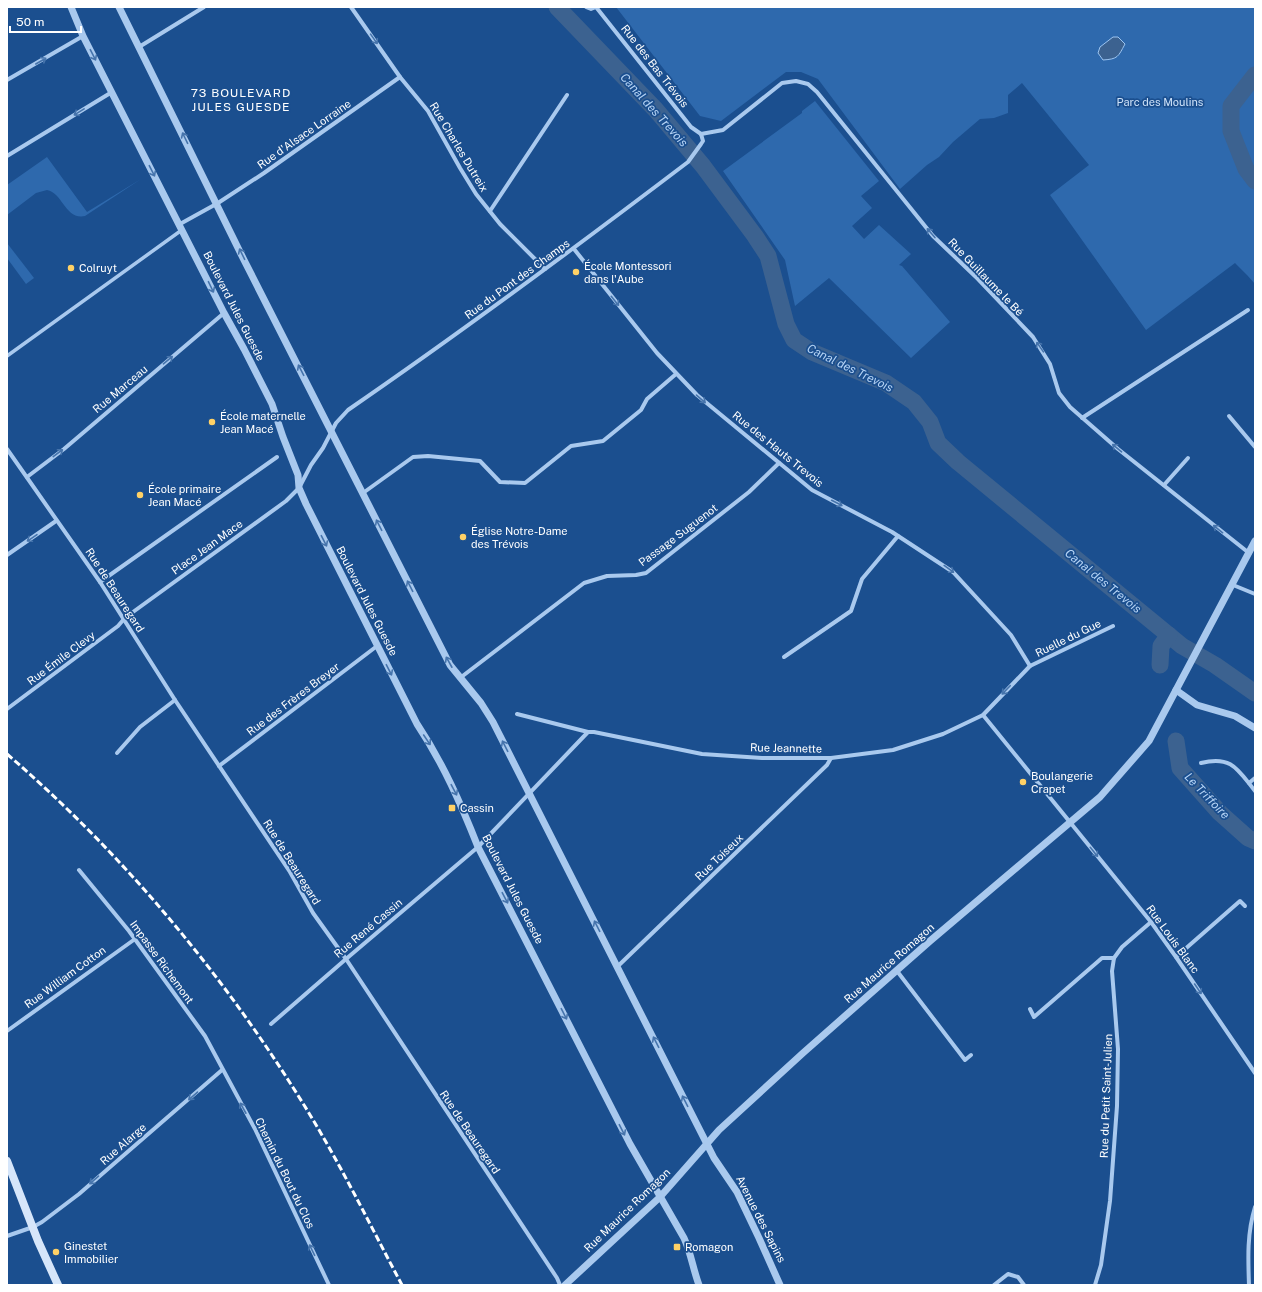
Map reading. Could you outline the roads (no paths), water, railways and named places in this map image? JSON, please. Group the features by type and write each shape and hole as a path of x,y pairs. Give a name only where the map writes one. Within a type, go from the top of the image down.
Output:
{"main road":[{"path":"7,1161 58,1285"}],"street":[{"name":"Boulevard Jules Guesde","path":"71,7 83,36 272,404 298,476 300,488 306,504 417,724 430,744 461,804 478,847 630,1144 660,1197 670,1211 689,1249 694,1273 699,1285"},
{"path":"120,7 218,203 244,260 332,430 447,659 460,679 481,703 489,716 530,793 707,1143"},
{"path":"139,47 204,7"},
{"name":"Rue Charles Dutreix","path":"351,7 400,77 428,111 476,194 500,224 545,269"},
{"path":"586,7 591,9 596,7"},
{"name":"Rue des Bas Trévois","path":"596,7 691,127 701,134"},
{"path":"7,80 83,36"},
{"name":"Rue d'Alsace Lorraine","path":"182,228 264,173 400,77"},
{"name":"Rue Guillaume le Bé","path":"701,134 723,130 782,83 796,81 808,84 817,92 933,236 1033,337 1050,364 1059,393 1070,407 1249,553"},
{"path":"7,156 113,92"},
{"path":"490,211 567,95"},
{"name":"Rue du Pont des Champs","path":"300,488 311,465 323,448 336,423 348,410 432,352 574,249 688,162 703,141 701,134"},
{"path":"7,356 179,232 182,228"},
{"name":"Rue des Hauts Trevois","path":"574,249 657,353 697,395 812,490 898,536 953,572 1011,635 1030,666"},
{"path":"1082,418 1248,310"},
{"name":"Rue Marceau","path":"27,477 64,449 224,313"},
{"path":"363,494 413,457 428,456 480,461 500,482 525,483 571,446 603,441 641,410 647,399 676,374"},
{"path":"1229,416 1255,447"},
{"name":"Rue de Beauregard","path":"7,449 100,582 175,700 290,872 313,914 346,959 557,1278 560,1285"},
{"path":"100,582 277,457"},
{"path":"1164,485 1188,458"},
{"name":"Passage Suguenot","path":"460,679 584,583 607,576 636,575 646,573 749,492 779,463"},
{"name":"Place Jean Mace","path":"124,619 286,501 300,488"},
{"path":"7,555 56,521"},
{"path":"784,657 851,611 862,579 898,536"},
{"name":"Rue Maurice Romagon","path":"565,1285 660,1197 719,1130 803,1053 1100,797 1149,741 1255,541"},
{"path":"1233,585 1255,594"},
{"name":"Rue Émile Clevy","path":"7,709 118,626 124,619"},
{"name":"Ruelle du Gue","path":"1030,666 1113,626"},
{"name":"Rue des Frères Breyer","path":"219,766 377,646"},
{"name":"Rue Jeannette","path":"517,714 588,732 702,754 762,758 831,758 893,750 943,734 983,714 1030,666"},
{"path":"1176,690 1197,705 1235,716 1255,728"},
{"path":"117,753 140,727 175,700"},
{"name":"Rue Louis Blanc","path":"983,714 1151,922 1255,1073"},
{"name":"Rue René Cassin","path":"271,1024 478,847 588,732"},
{"name":"Rue Toiseux","path":"617,967 826,765 831,758"},
{"path":"1201,763 1212,760 1224,761 1235,766 1255,791"},
{"path":"1249,783 1255,778"},
{"name":"Impasse Richemont","path":"80,870 134,939 205,1036 222,1070"},
{"path":"1176,957 1240,902 1245,906"},
{"path":"1030,1009 1034,1017 1102,958 1114,958 1122,947 1151,922"},
{"name":"Rue William Cotton","path":"7,1031 134,939"},
{"name":"Rue du Petit Saint-Julien","path":"1096,1285 1101,1265 1110,1201 1117,1106 1118,1049 1112,971 1114,958"},
{"path":"897,971 965,1060 971,1055"},
{"name":"Rue Alarge","path":"7,1236 33,1227 42,1222 78,1194 222,1070"},
{"name":"Chemin du Bout du Clos","path":"222,1070 255,1129 329,1285"},
{"name":"Avenue des Sapins","path":"707,1143 717,1164 740,1199 780,1285"},
{"path":"1249,1285 1248,1255 1250,1223 1255,1207"},
{"path":"994,1285 1008,1274 1018,1277 1024,1285"}],"waterway":[{"name":"Canal des Trevois","path":"557,7 656,110 703,166 755,236 768,256 786,324 794,340 812,352 886,383 914,402 930,422 938,443 958,462 1182,646 1215,665 1255,693"},
{"path":"1255,75 1231,106 1231,131 1246,169 1255,181"},
{"name":"Le Triffoire","path":"1160,665 1161,646 1169,635"},
{"name":"Le Triffoire","path":"1176,741 1180,768 1220,813 1248,838 1255,841"}],"railway":[{"path":"7,754 91,833 131,875 169,918 240,1009 273,1056 317,1127 402,1285"}],"place":[{"name":"Colruyt","path":"71,268"},
{"name":"École Montessori dans l'Aube","path":"576,272"},
{"name":"École maternelle Jean Macé","path":"212,422"},
{"name":"École primaire Jean Macé","path":"140,495"},
{"name":"Église Notre-Dame des Trévois","path":"463,537"},
{"name":"Boulangerie Crapet","path":"1023,782"},
{"name":"Cassin","path":"452,808"},
{"name":"Romagon","path":"677,1247"},
{"name":"Ginestet Immobilier","path":"56,1252"}],"district":[{"name":"73 BOULEVARD JULES GUESDE","path":"241,100"}],"park label":[{"name":"Parc des Moulins","path":"1160,102"}]}
